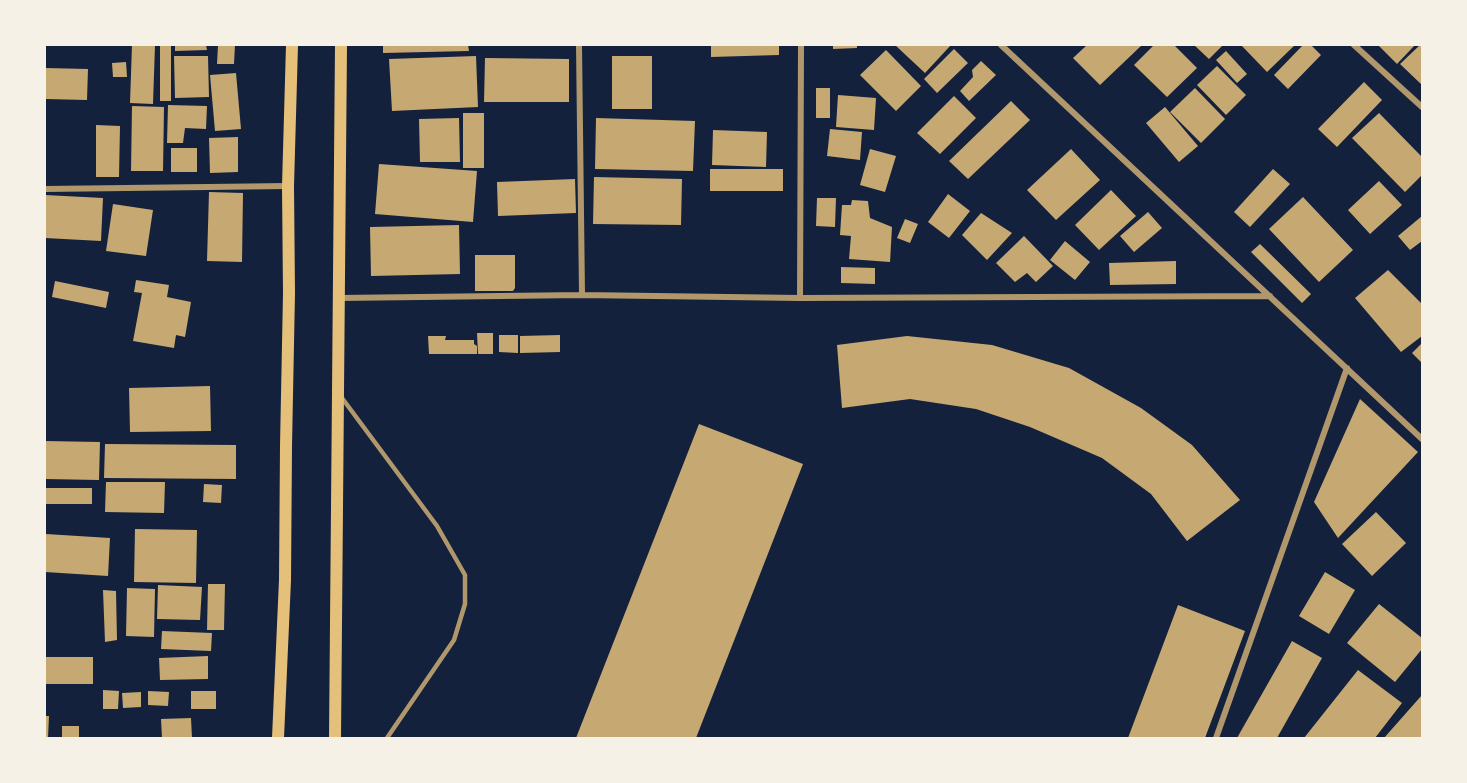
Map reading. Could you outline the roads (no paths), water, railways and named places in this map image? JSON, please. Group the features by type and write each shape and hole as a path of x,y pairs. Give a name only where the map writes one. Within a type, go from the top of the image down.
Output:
{"main road":[{"path":"278,738 285,580 289,293 288,186 292,45"},
{"path":"335,738 342,45"}],"street":[{"path":"579,45 582,295"},
{"path":"800,298 801,45"},
{"path":"1001,45 1422,439"},
{"path":"1354,45 1422,107"},
{"path":"45,189 288,186"},
{"path":"339,298 582,295 800,298 1270,296"},
{"path":"1216,738 1347,368"}],"lane":[{"path":"338,394 437,526 465,575 465,604 454,640 387,738"}]}
